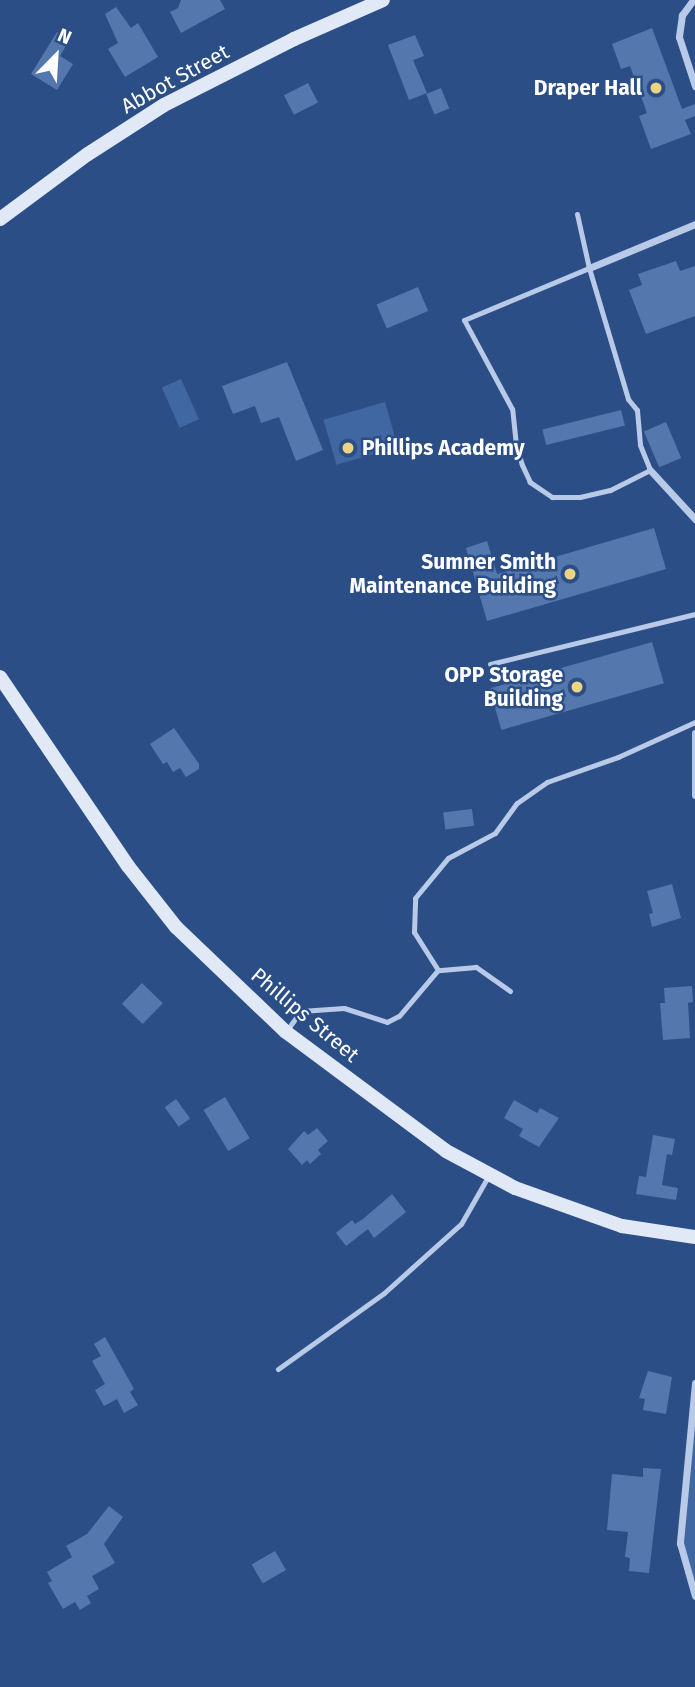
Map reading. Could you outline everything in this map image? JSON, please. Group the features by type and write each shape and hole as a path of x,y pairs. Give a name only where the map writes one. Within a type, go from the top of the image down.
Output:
{"street":[{"name":"Abbot Street","path":"0,219 88,155 164,105 294,39 383,0"},
{"path":"693,0 682,15 679,37 695,86"},
{"path":"589,268 695,225"},
{"path":"650,470 695,519"},
{"name":"Phillips Street","path":"0,677 128,866 176,927 286,1032 446,1151 489,1174 532,1195 622,1226 695,1237"},
{"path":"695,733 695,795"},
{"path":"695,1383 680,1543 695,1596"}],"lane":[{"path":"578,215 589,268 602,304 628,399 638,410 640,444 650,470 610,490 580,497 552,497 530,482 516,445 512,409 464,320 589,268"},
{"path":"490,664 695,614"},
{"path":"438,970 414,932 415,898 447,858 495,833 517,803 547,782 618,757 695,722"},
{"path":"286,1032 301,1011 344,1008 387,1022 399,1016 438,970 476,967 510,991"},
{"path":"278,1369 384,1293 461,1224 489,1174"}],"shaded area":[{"path":"181,379 199,419 180,428 162,388"},
{"path":"385,402 398,447 336,465 323,420"},
{"path":"695,1389 695,1596 680,1543"}],"building":[{"path":"181,0 220,0 225,9 181,33 170,12 178,8"},
{"path":"116,7 131,28 138,23 158,57 125,77 108,49 118,43 105,14"},
{"name":"Draper Hall","path":"652,28 682,109 695,104 695,116 685,120 691,134 651,149 639,116 647,113 630,66 621,69 612,44"},
{"path":"57,32 70,39 60,56 73,64 57,90 31,74"},
{"path":"415,35 424,56 413,60 427,93 409,100 388,45"},
{"path":"308,83 318,103 294,115 284,95"},
{"path":"441,88 449,108 434,114 426,94"},
{"path":"676,261 680,271 695,266 695,316 646,334 629,290 642,285 638,274"},
{"path":"418,287 428,311 387,329 377,305"},
{"path":"287,362 323,450 296,461 279,417 261,423 255,406 233,414 222,386"},
{"path":"621,410 625,426 546,445 542,430"},
{"path":"666,422 681,458 659,467 644,431"},
{"name":"Sumner Smith Maintenance Building","path":"654,528 666,569 487,621 466,548 487,541 497,574"},
{"name":"OPP Storage Building","path":"652,642 664,683 501,730 490,689"},
{"path":"174,728 199,764 199,769 186,777 180,768 173,772 167,762 163,764 150,744"},
{"path":"472,809 474,826 445,829 443,813"},
{"path":"672,884 681,918 652,927 649,914 653,913 647,891"},
{"path":"142,983 163,1003 143,1024 122,1004"},
{"path":"692,986 693,1002 688,1003 690,1038 663,1040 660,1003 665,1003 664,988"},
{"path":"225,1097 250,1138 228,1151 204,1110"},
{"path":"176,1099 190,1118 179,1127 165,1107"},
{"path":"514,1100 537,1113 540,1108 559,1118 539,1147 519,1136 523,1129 504,1118"},
{"path":"317,1128 328,1141 318,1150 321,1154 310,1164 307,1160 302,1165 288,1149 304,1131 308,1135"},
{"path":"653,1135 675,1139 672,1155 667,1154 662,1185 678,1188 676,1200 636,1194 639,1176 646,1177"},
{"path":"392,1194 406,1212 374,1238 368,1229 346,1246 336,1233 352,1220 355,1224 363,1219"},
{"path":"105,1337 134,1389 130,1392 138,1405 124,1413 117,1399 104,1406 95,1390 105,1384 92,1361 101,1356 94,1344"},
{"path":"648,1371 672,1377 666,1414 643,1410 645,1399 639,1398"},
{"path":"643,1468 661,1469 649,1573 629,1571 630,1558 625,1557 628,1532 607,1530 612,1474 643,1477"},
{"path":"109,1506 123,1517 104,1544 115,1563 92,1576 99,1589 87,1596 91,1603 80,1610 75,1602 63,1609 48,1583 52,1581 47,1572 72,1557 66,1546 87,1534"},
{"path":"275,1551 286,1570 263,1584 252,1564"}],"place":[{"name":"Draper Hall","path":"656,88"},
{"name":"Phillips Academy","path":"348,448"},
{"name":"Sumner Smith Maintenance Building","path":"570,574"},
{"name":"OPP Storage Building","path":"577,687"}]}
